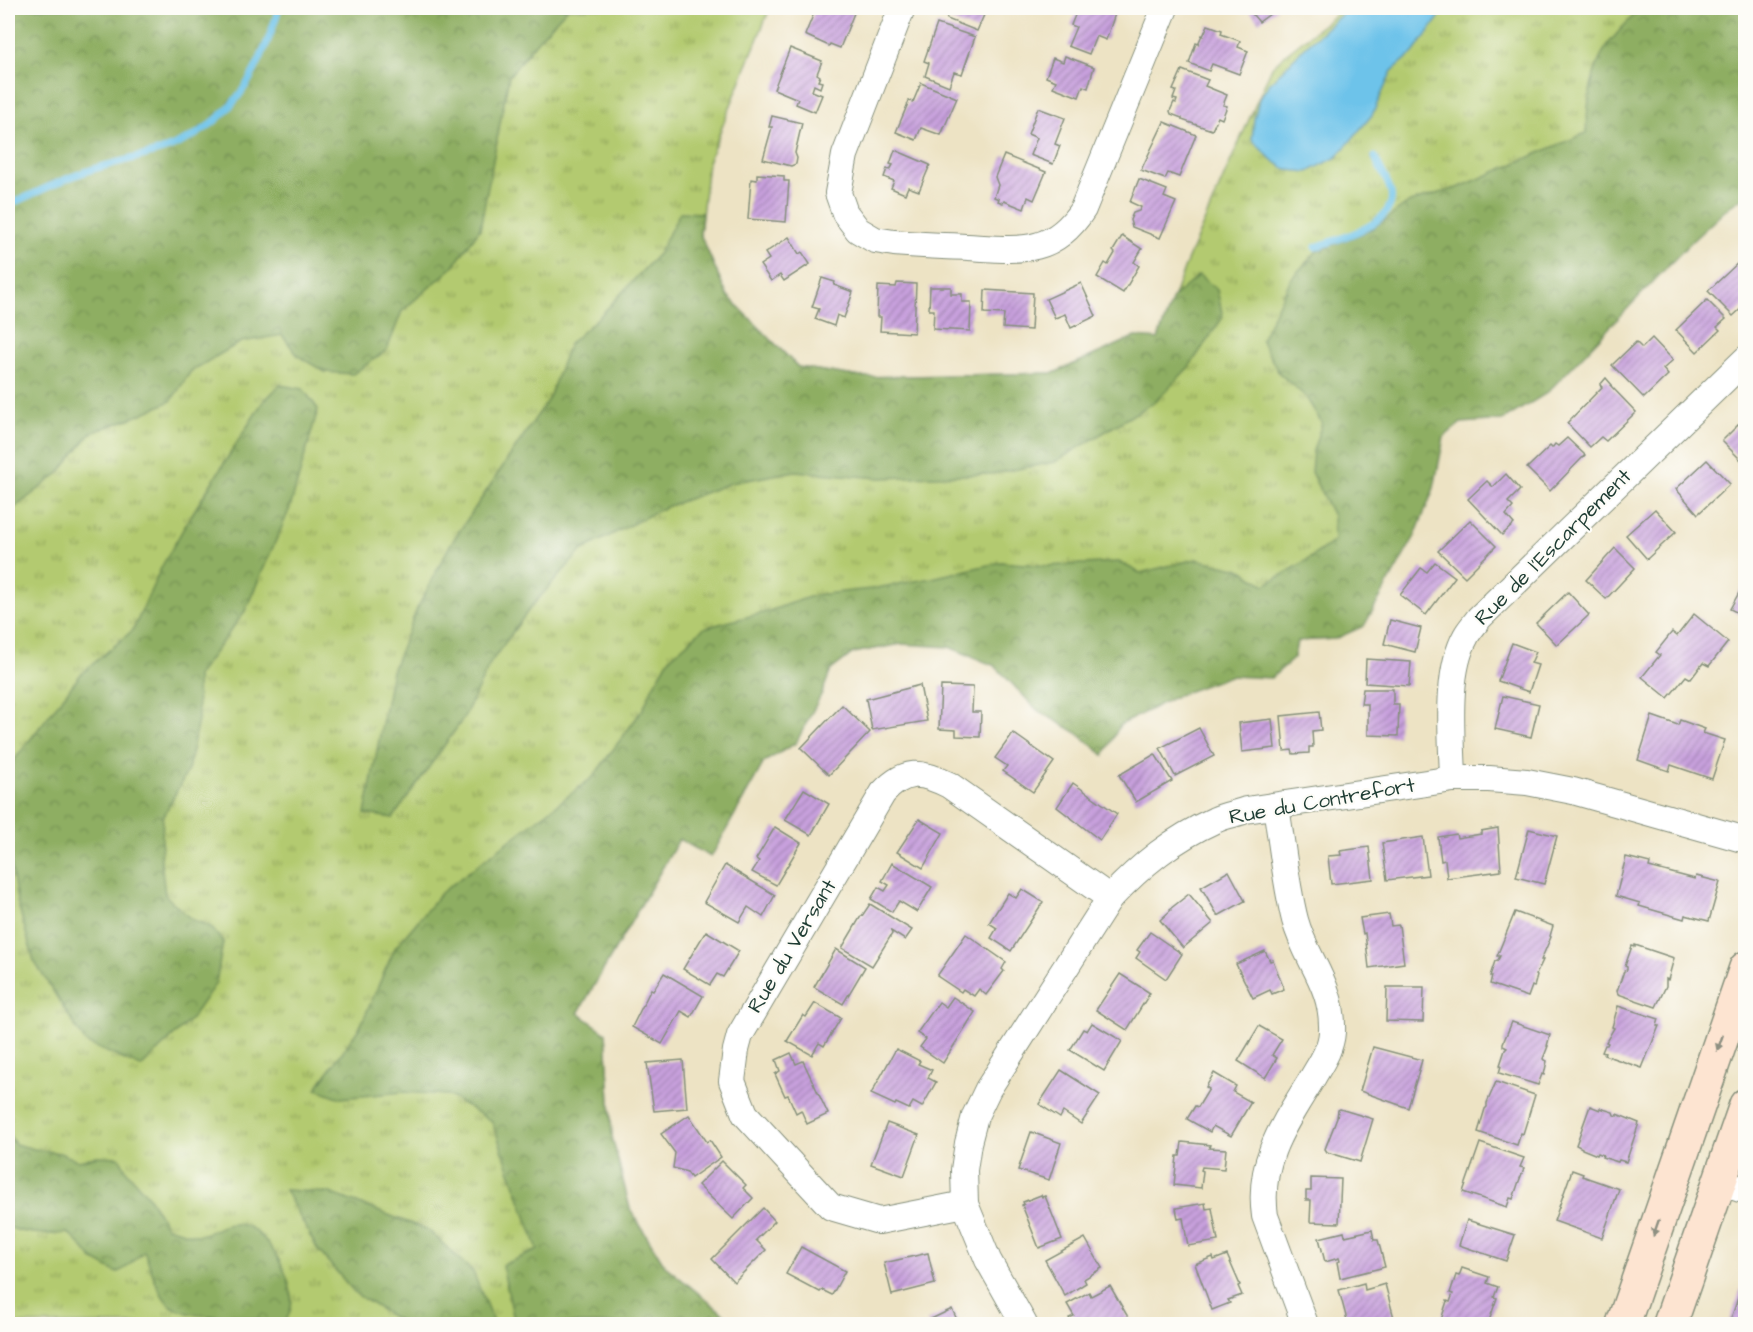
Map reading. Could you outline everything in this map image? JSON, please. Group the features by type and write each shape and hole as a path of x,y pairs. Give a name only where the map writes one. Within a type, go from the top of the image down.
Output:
{"street":[{"path":"902,8 845,155 838,193 845,213 858,230 875,240 1015,249 1035,247 1055,239 1072,227 1078,218 1165,8"},
{"name":"Rue de l'Escarpement","path":"1453,779 1452,683 1457,658 1465,637 1479,618 1746,359"},
{"name":"Rue du Versant","path":"965,1204 879,1221 831,1207 745,1114 732,1081 740,1035 883,793 894,781 908,775 922,775 949,785 1110,898"},
{"name":"Rue du Contrefort","path":"1024,1324 988,1260 965,1204 964,1170 975,1116 988,1089 1110,898 1136,871 1160,851 1216,819 1246,810 1453,779 1527,782 1573,791 1746,840"},
{"path":"1276,807 1295,920 1328,992 1331,1012 1332,1033 1327,1055 1277,1139 1268,1157 1263,1177 1262,1198 1265,1216 1305,1324"},
{"path":"1623,1324 1746,968"},
{"path":"1670,1324 1732,1187 1746,1105"}],"green space":[{"path":"8,8 568,8 509,76 480,229 453,267 402,311 387,350 353,374 325,372 298,356 282,335 241,342 191,371 171,401 91,433 59,473 8,513"},
{"path":"279,8 770,8 708,162 700,234 727,295 798,367 861,377 1054,373 1135,337 1158,339 1187,261 1272,67 1344,8 1745,8 1434,431 1335,639 991,655 928,641 853,653 831,670 764,762 711,857 679,839 578,1013 606,1033 612,1137 630,1209 665,1266 736,1324 8,1324 8,205"},
{"path":"1643,8 1745,8 1745,196 1730,206 1691,242 1547,393 1503,420 1461,423 1444,437 1434,488 1415,536 1364,626 1335,639 1297,641 1294,658 1271,678 1230,676 1178,695 1120,725 1104,755 1077,733 1037,710 995,666 949,647 901,644 853,653 831,670 822,693 796,743 764,762 711,857 679,839 578,1013 606,1033 612,1137 630,1209 665,1266 736,1324 515,1324 502,1265 538,1250 492,1121 448,1095 403,1092 341,1098 316,1089 360,1027 395,948 441,893 593,777 643,709 669,659 704,628 766,612 815,595 871,589 1001,562 1048,566 1119,562 1140,573 1196,559 1240,569 1265,585 1334,541 1333,516 1311,472 1313,451 1322,423 1306,397 1279,373 1261,340 1291,279 1317,251 1370,230 1410,202 1460,187 1586,133 1589,98 1594,75 1603,53 1609,43"},
{"path":"680,212 702,213 700,234 727,295 798,367 861,377 1054,373 1135,337 1158,339 1173,298 1199,275 1217,290 1223,317 1189,367 1156,401 1055,462 991,474 880,478 795,471 731,483 661,509 582,550 531,607 491,662 463,719 393,818 365,814 392,671 417,609 450,545 549,398 569,344 602,314 659,253"},
{"path":"280,385 303,389 318,409 290,508 245,611 197,676 198,720 188,770 163,817 161,860 165,895 191,919 211,927 223,942 216,983 191,1019 141,1067 86,1043 34,961 17,901 8,845 8,768 81,674 133,630 162,566 189,519 262,403"},
{"path":"8,1133 15,1144 60,1153 79,1161 97,1156 119,1157 128,1173 148,1196 167,1227 198,1235 229,1224 243,1225 252,1229 270,1247 285,1272 289,1284 291,1307 284,1324 243,1317 205,1316 177,1309 170,1305 161,1294 144,1251 117,1273 92,1259 68,1233 37,1233 8,1227"},
{"path":"285,1190 330,1193 428,1230 473,1272 494,1324 404,1324 356,1294 318,1250"}],"water":[{"path":"1349,8 1446,8 1413,53 1392,71 1372,115 1337,157 1308,172 1287,170 1272,160 1252,140 1254,119 1260,97 1271,82 1303,49"}],"building":[{"path":"816,8 856,8 840,48 830,44 829,46 805,35"},
{"path":"946,8 987,8 977,31 947,19"},
{"path":"1078,8 1109,8 1116,11 1106,40 1096,36 1089,54 1068,46 1076,27 1071,25"},
{"path":"1247,8 1278,8 1259,22"},
{"path":"937,24 975,37 962,74 954,72 949,86 925,76 929,63 924,61"},
{"path":"1208,25 1222,30 1221,34 1240,41 1238,47 1248,51 1239,74 1212,64 1209,71 1189,63 1196,43 1198,44"},
{"path":"790,48 822,61 817,74 820,76 818,81 822,82 820,88 814,85 812,91 822,95 815,112 796,104 798,99 774,89"},
{"path":"1065,56 1094,67 1088,88 1083,86 1079,97 1053,87 1056,81 1046,77 1053,58 1063,62"},
{"path":"1182,70 1208,80 1205,86 1227,95 1223,105 1227,106 1222,119 1218,117 1212,130 1171,114 1170,111 1177,100 1173,99 1176,91 1173,90"},
{"path":"921,83 957,98 941,135 921,128 916,140 896,132 909,101 913,102"},
{"path":"1038,108 1065,118 1055,144 1060,146 1053,164 1030,155 1037,138 1028,134"},
{"path":"772,116 802,123 795,153 796,164 791,166 763,159 772,127 769,127"},
{"path":"1164,122 1196,135 1179,177 1168,173 1165,179 1141,170"},
{"path":"895,150 930,165 919,191 908,187 905,194 891,188 894,181 884,177 887,169 890,170 893,165 890,164"},
{"path":"1004,155 1046,172 1034,200 1028,197 1024,209 998,201 999,199 994,197 998,185 995,177"},
{"path":"757,174 784,176 784,181 789,181 786,222 748,219 751,179 757,180"},
{"path":"1139,179 1167,190 1164,197 1176,202 1160,238 1132,227 1130,220 1133,213 1139,211 1141,207 1130,202"},
{"path":"1122,236 1142,249 1134,262 1139,266 1123,293 1097,277 1105,263 1108,265"},
{"path":"789,237 799,254 802,252 810,264 784,281 780,275 771,281 760,265 769,259 765,253"},
{"path":"1746,258 1746,304 1733,316 1708,291"},
{"path":"822,278 853,292 844,318 837,315 834,326 815,319 819,309 812,307"},
{"path":"897,283 916,284 914,333 880,331 881,317 877,317 878,286 896,287"},
{"path":"1081,283 1096,316 1071,328 1065,314 1055,318 1046,299"},
{"path":"930,287 951,287 951,294 962,294 962,302 971,302 970,331 933,329 934,310 929,310"},
{"path":"985,290 1033,293 1031,330 1003,328 1004,314 984,313"},
{"path":"1707,300 1726,319 1717,327 1720,330 1697,352 1676,330"},
{"path":"1652,338 1673,360 1663,369 1668,375 1644,398 1612,365 1636,342 1642,348"},
{"path":"1606,378 1636,412 1606,441 1601,437 1590,447 1567,423 1602,387 1600,385"},
{"path":"1746,417 1746,465 1722,441"},
{"path":"1567,438 1585,455 1550,491 1527,468 1550,446 1552,448 1555,444 1558,446"},
{"path":"1707,460 1730,484 1698,514 1676,489"},
{"path":"1506,474 1520,490 1508,502 1513,507 1506,515 1514,524 1502,535 1468,499 1487,481 1493,487"},
{"path":"1655,509 1676,532 1647,559 1626,535"},
{"path":"1470,520 1496,546 1465,577 1438,551"},
{"path":"1615,548 1635,568 1606,599 1586,580"},
{"path":"1435,562 1455,577 1426,615 1400,595 1421,568 1427,572"},
{"path":"1746,580 1746,617 1730,609"},
{"path":"1568,592 1589,615 1557,645 1536,623"},
{"path":"1694,614 1728,642 1709,666 1703,663 1691,679 1686,676 1668,698 1642,677 1660,655 1656,652 1672,632 1677,636"},
{"path":"1390,620 1421,628 1415,652 1384,644"},
{"path":"1512,643 1536,652 1531,663 1538,665 1529,692 1498,681"},
{"path":"1366,659 1411,662 1409,686 1365,683"},
{"path":"920,685 927,721 872,730 866,699"},
{"path":"941,686 973,687 972,712 981,712 980,737 956,736 956,730 939,729"},
{"path":"1363,689 1393,689 1393,704 1399,704 1398,736 1368,735 1368,704 1361,704"},
{"path":"1503,696 1539,704 1531,737 1495,729"},
{"path":"842,705 870,732 829,775 801,748"},
{"path":"1319,712 1321,730 1312,731 1313,747 1309,747 1309,753 1293,754 1292,750 1284,751 1281,716"},
{"path":"1652,716 1678,725 1680,720 1705,729 1703,733 1725,740 1712,779 1671,765 1669,771 1638,760"},
{"path":"1272,719 1275,748 1242,752 1239,723"},
{"path":"1199,728 1214,756 1175,776 1160,748"},
{"path":"1013,733 1054,762 1033,792 1003,771 1007,766 995,758"},
{"path":"1155,754 1172,781 1136,802 1119,775"},
{"path":"1073,783 1117,814 1100,840 1057,807"},
{"path":"804,789 829,804 811,835 785,820"},
{"path":"919,819 943,833 923,868 897,852"},
{"path":"775,827 801,843 776,885 752,872 759,861 756,859"},
{"path":"1498,828 1501,871 1447,878 1445,860 1441,861 1438,837 1456,834 1457,838 1481,834 1481,831"},
{"path":"1529,829 1557,836 1544,884 1516,877"},
{"path":"1423,837 1428,875 1387,880 1382,843"},
{"path":"1369,847 1373,879 1331,884 1328,856 1341,855 1340,851"},
{"path":"1626,857 1650,863 1649,867 1695,879 1696,876 1720,882 1709,921 1685,915 1684,919 1639,906 1640,903 1616,896"},
{"path":"892,863 932,887 917,912 899,901 892,912 871,899 878,887 885,891 889,885 882,881"},
{"path":"725,865 775,895 763,917 748,907 739,922 704,902"},
{"path":"1229,871 1245,901 1218,916 1201,887"},
{"path":"1022,889 1043,902 1011,951 991,938 997,928 989,923 1008,893 1016,898"},
{"path":"1189,894 1213,923 1183,948 1160,920"},
{"path":"870,904 912,930 905,940 891,931 892,934 872,966 842,948"},
{"path":"1515,912 1553,926 1534,987 1532,986 1528,997 1490,984 1495,961 1500,956 1497,956"},
{"path":"1389,914 1391,926 1399,925 1404,963 1369,968 1365,933 1363,934 1360,918"},
{"path":"706,931 739,951 723,977 717,974 710,985 683,969"},
{"path":"1150,932 1182,954 1166,979 1136,958 1140,952 1137,950"},
{"path":"966,934 1006,962 1002,969 1004,971 986,995 979,989 974,996 963,989 961,992 937,976"},
{"path":"1635,945 1674,958 1668,980 1666,979 1666,986 1656,1007 1618,994 1624,971 1627,970 1625,966 1632,946 1635,947"},
{"path":"836,949 865,967 843,1004 814,987"},
{"path":"1265,951 1270,961 1273,960 1284,989 1272,994 1270,990 1253,998 1236,964"},
{"path":"664,973 703,996 691,1017 681,1011 662,1044 632,1027 651,989 653,991"},
{"path":"1120,974 1150,993 1127,1030 1096,1010"},
{"path":"1387,987 1424,987 1423,1022 1386,1021"},
{"path":"953,997 975,1012 943,1063 920,1047 926,1039 917,1033 939,1002 946,1007"},
{"path":"815,1003 841,1018 824,1046 819,1043 812,1055 787,1041 803,1015 806,1017"},
{"path":"1618,1006 1659,1019 1657,1026 1659,1026 1642,1068 1604,1055 1605,1053 1602,1052 1614,1028 1612,1027"},
{"path":"1512,1022 1550,1035 1543,1059 1547,1061 1544,1075 1542,1074 1538,1085 1499,1073 1507,1048 1503,1046 1503,1043"},
{"path":"1092,1023 1122,1041 1104,1071 1070,1050 1083,1029 1087,1031"},
{"path":"1259,1026 1282,1039 1272,1055 1277,1058 1265,1078 1238,1061"},
{"path":"1373,1047 1422,1060 1408,1108 1360,1091"},
{"path":"896,1049 920,1061 918,1064 932,1070 928,1078 936,1082 922,1107 913,1102 909,1109 871,1094"},
{"path":"791,1053 796,1064 803,1061 828,1114 807,1124 801,1110 796,1113 788,1095 785,1096 775,1074 780,1071 776,1060"},
{"path":"683,1060 687,1108 654,1111 647,1063"},
{"path":"1061,1070 1100,1095 1081,1124 1063,1112 1060,1118 1039,1104"},
{"path":"1214,1073 1236,1086 1233,1092 1251,1102 1231,1136 1213,1126 1210,1132 1187,1119 1209,1089 1206,1087"},
{"path":"1496,1082 1535,1095 1523,1134 1521,1133 1517,1145 1478,1132"},
{"path":"1590,1106 1613,1112 1614,1115 1617,1116 1617,1114 1639,1123 1626,1162 1602,1157 1603,1155 1598,1153 1597,1155 1576,1145"},
{"path":"1340,1109 1373,1119 1360,1162 1327,1152 1325,1149"},
{"path":"689,1115 707,1142 710,1140 721,1157 691,1178 687,1172 673,1168 675,1153 661,1134"},
{"path":"887,1123 919,1135 904,1176 871,1164"},
{"path":"1031,1132 1061,1143 1049,1180 1018,1170"},
{"path":"1182,1142 1226,1149 1224,1169 1202,1167 1201,1188 1174,1185 1177,1156 1180,1156"},
{"path":"1480,1143 1524,1158 1520,1167 1524,1168 1513,1199 1510,1198 1507,1207 1463,1192"},
{"path":"722,1161 746,1185 743,1188 753,1198 733,1219 698,1185"},
{"path":"1572,1170 1583,1174 1582,1176 1619,1189 1602,1238 1554,1221"},
{"path":"1311,1178 1341,1179 1339,1223 1310,1222 1311,1200 1306,1200 1306,1191 1311,1191"},
{"path":"1041,1195 1045,1196 1062,1239 1039,1248 1022,1205 1023,1202"},
{"path":"1205,1203 1206,1209 1212,1208 1218,1241 1188,1246 1183,1218 1178,1219 1176,1208"},
{"path":"763,1208 775,1221 756,1240 766,1250 734,1282 712,1259"},
{"path":"1467,1220 1515,1235 1506,1261 1459,1245"},
{"path":"1372,1230 1374,1240 1378,1240 1385,1267 1340,1278 1337,1262 1340,1261 1339,1258 1325,1262 1319,1238 1344,1232 1345,1236"},
{"path":"1085,1238 1102,1268 1084,1279 1086,1283 1065,1296 1045,1260"},
{"path":"801,1247 845,1271 832,1295 822,1290 820,1292 786,1274"},
{"path":"928,1253 935,1284 892,1295 884,1263"},
{"path":"1227,1255 1242,1295 1212,1310 1195,1264 1213,1257 1214,1260"},
{"path":"1462,1268 1489,1277 1487,1283 1498,1287 1494,1297 1497,1298 1488,1324 1442,1324 1444,1321 1441,1320 1447,1301 1450,1302 1453,1294 1450,1293 1456,1275 1459,1276"},
{"path":"1745,1276 1746,1324 1729,1324 1736,1304"},
{"path":"1364,1283 1365,1290 1385,1284 1394,1318 1371,1324 1348,1324 1339,1290"},
{"path":"1110,1286 1132,1324 1073,1324 1069,1318 1074,1316 1067,1304 1089,1292 1091,1296"},
{"path":"952,1309 959,1324 928,1324 927,1321"}],"waterway":[{"path":"8,205 79,174 163,150 208,127 240,94 252,75 279,8"},
{"path":"1316,247 1351,235 1376,221 1385,213 1391,203 1391,192 1375,157"}]}
